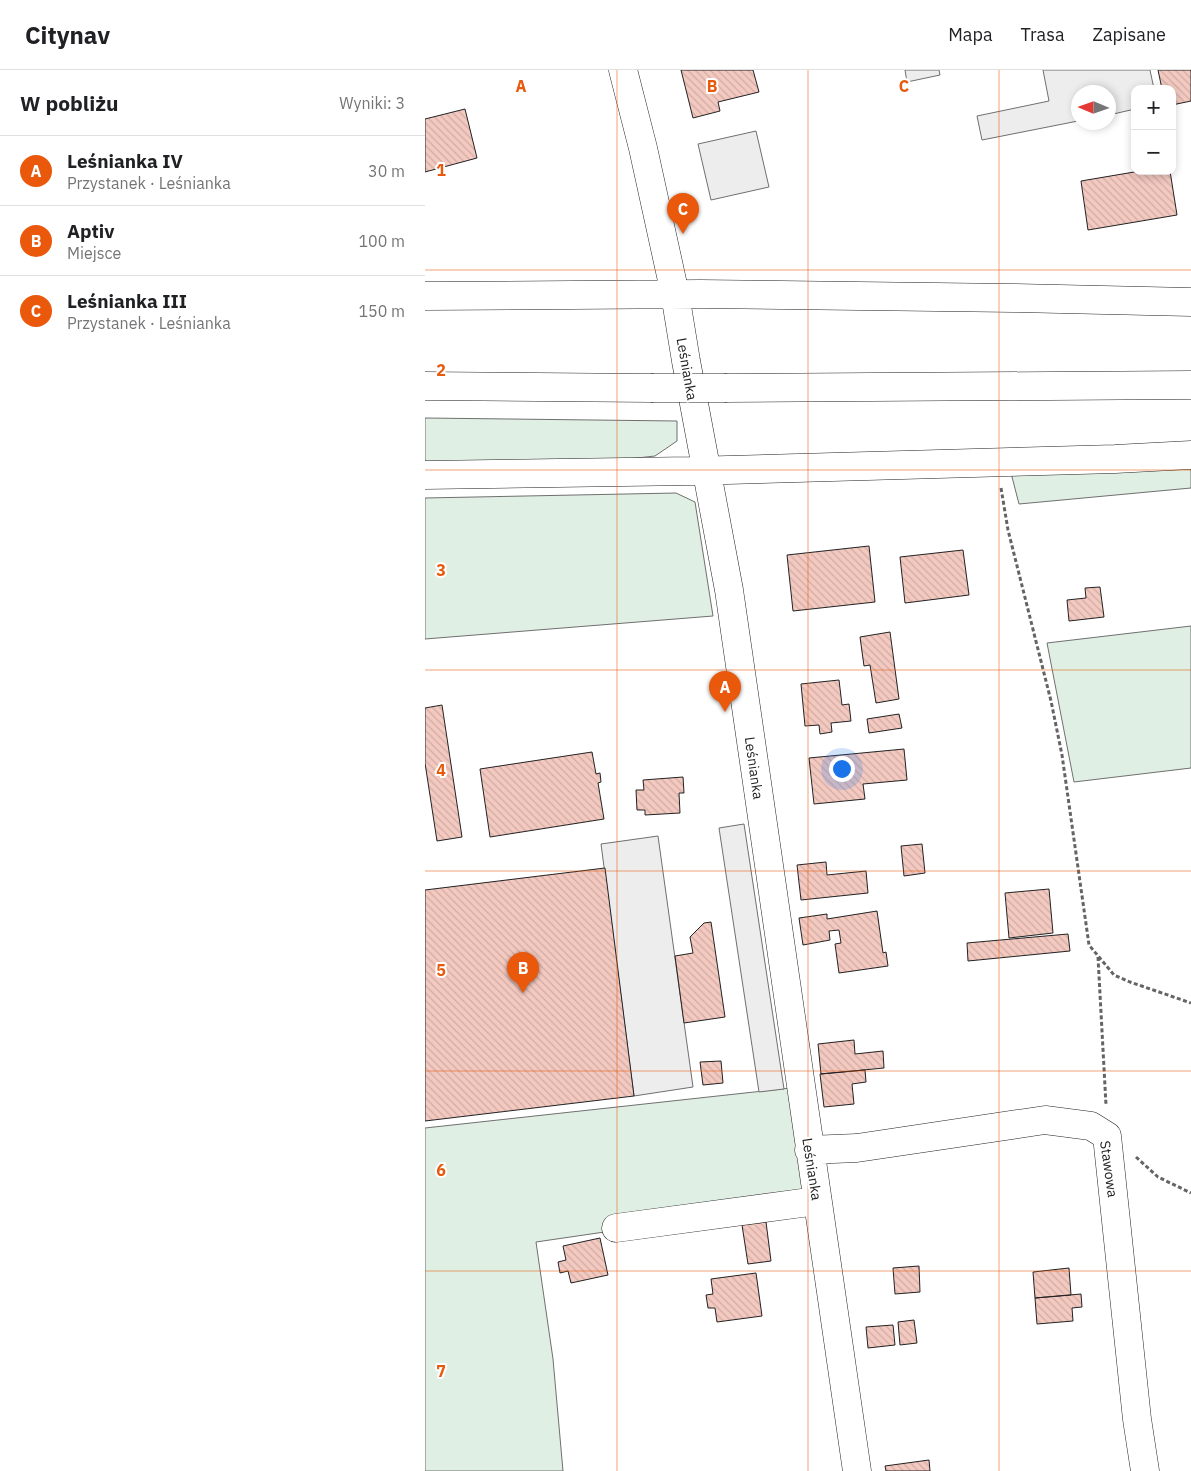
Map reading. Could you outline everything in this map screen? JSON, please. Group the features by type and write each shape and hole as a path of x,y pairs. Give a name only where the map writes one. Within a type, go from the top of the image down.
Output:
{"main road":[{"name":"Leśnianka","path":"623,70 643,148 675,294 734,622 857,1471"},
{"path":"425,296 675,294 1053,298 1191,302"},
{"path":"425,386 727,388 1191,385"},
{"path":"425,475 706,470 1115,459 1191,455"},
{"name":"Stawowa","path":"809,1150 857,1148 1045,1120 1091,1126 1107,1136 1137,1419 1145,1471"},
{"path":"617,1228 817,1201"}],"path":[{"path":"996,462 1008,530 1051,701 1062,755 1089,945 1114,975 1191,1003"},
{"path":"1098,956 1107,1136 1123,1146 1158,1176 1191,1193"}],"green space":[{"path":"425,418 677,421 677,441 655,456 610,461 425,463"},
{"path":"1191,462 1191,488 1019,504 1011,473"},
{"path":"676,493 695,502 713,616 425,639 425,498"},
{"path":"1191,626 1191,768 1074,782 1047,643"},
{"path":"800,1087 817,1201 536,1242 553,1359 563,1471 425,1471 425,1128"}],"shaded area":[{"path":"905,70 939,70 940,75 907,82"},
{"path":"1043,70 1150,70 1153,85 1131,85 1131,110 1116,113 1116,85 1071,85 1071,122 982,140 977,116 1049,101"},
{"path":"756,131 769,187 711,200 698,144"},
{"path":"744,824 784,1089 759,1092 719,828"},
{"path":"658,836 693,1087 634,1096 601,844"}],"building":[{"path":"681,70 753,70 759,92 718,102 720,111 693,118"},
{"path":"1158,70 1191,70 1191,101 1176,104 1176,85 1161,85"},
{"path":"465,109 477,158 425,172 425,119"},
{"path":"1131,173 1131,175 1171,175 1177,215 1088,230 1081,181"},
{"path":"869,546 875,602 793,611 787,555"},
{"path":"963,550 969,595 905,603 900,557"},
{"path":"1100,587 1104,617 1069,621 1067,600 1086,598 1085,588"},
{"path":"890,632 899,699 876,703 870,665 864,666 860,637"},
{"path":"839,680 842,705 849,704 851,721 831,723 832,732 820,734 819,725 805,726 801,684"},
{"path":"442,705 462,837 437,841 425,763 425,708"},
{"path":"899,714 902,728 869,733 867,719"},
{"path":"904,749 907,780 863,784 865,799 814,804 809,758"},
{"path":"592,752 596,774 600,773 601,782 598,783 604,819 490,837 480,769"},
{"path":"683,777 684,793 679,793 680,813 645,815 645,810 637,810 636,790 644,790 643,780"},
{"path":"922,844 925,873 904,876 901,846"},
{"path":"826,862 827,875 866,871 868,893 801,900 797,865"},
{"path":"605,868 634,1096 425,1121 425,890"},
{"path":"1049,889 1053,933 1009,938 1005,893"},
{"path":"877,911 883,953 886,952 888,966 839,973 835,944 841,943 839,930 829,931 830,940 803,945 799,918 827,914 827,919"},
{"path":"711,922 725,1017 684,1023 675,956 693,953 690,937 704,923"},
{"path":"1068,934 1070,951 968,961 967,943"},
{"path":"854,1040 855,1054 883,1051 884,1068 821,1074 818,1044"},
{"path":"721,1061 723,1083 703,1085 700,1062"},
{"path":"865,1070 866,1082 852,1084 854,1104 824,1107 820,1074"},
{"path":"766,1222 771,1261 748,1264 742,1225"},
{"path":"600,1238 608,1275 571,1283 568,1271 560,1273 558,1262 566,1260 563,1246"},
{"path":"919,1266 920,1292 895,1294 893,1268"},
{"path":"1069,1268 1071,1295 1035,1298 1033,1272"},
{"path":"756,1273 762,1316 717,1322 715,1308 708,1308 706,1295 713,1294 711,1279"},
{"path":"1081,1294 1082,1307 1072,1308 1073,1321 1037,1324 1035,1298"},
{"path":"914,1320 917,1343 900,1345 898,1322"},
{"path":"893,1325 895,1345 868,1348 866,1327"},
{"path":"929,1460 930,1471 886,1471 885,1466"}],"place":[{"name":"Leśnianka III","path":"683,234"},
{"name":"Leśnianka IV","path":"725,712"},
{"name":"Aptiv","path":"523,993"}]}
